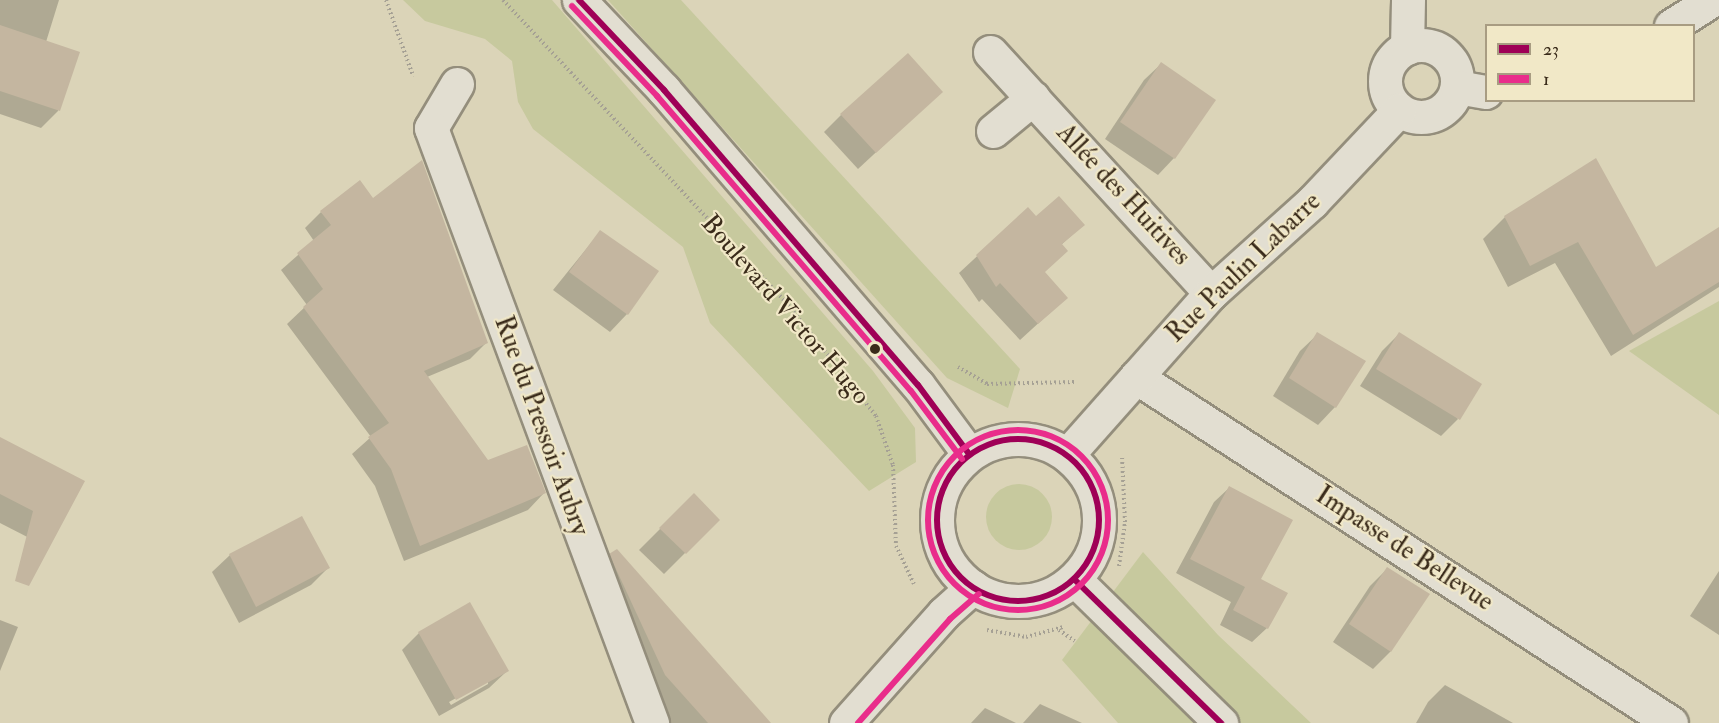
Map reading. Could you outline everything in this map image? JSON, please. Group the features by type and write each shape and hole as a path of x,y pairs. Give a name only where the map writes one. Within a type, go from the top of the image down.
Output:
{"street":[{"name":"Boulevard Victor Hugo","path":"579,0 664,90 918,385 969,454"},
{"path":"1407,48 1408,0"},
{"path":"1674,24 1712,0"},
{"path":"1429,46 1448,57 1472,89 1439,112 1418,117 1399,110 1386,92 1386,70 1398,53 1407,48 1429,46"},
{"name":"Allée des Huitives","path":"990,52 1211,293"},
{"path":"430,128 457,84"},
{"path":"993,131 1033,98"},
{"name":"Rue Paulin Labarre","path":"1067,455 1211,293 1312,202 1399,110"},
{"name":"Rue du Pressoir Aubry","path":"430,128 652,723"},
{"name":"Impasse de Bellevue","path":"1127,387 1671,723"},
{"path":"1007,438 1041,441 1067,455 1083,471 1094,489 1100,527 1092,553 1074,579 1053,594 1023,601 999,599 973,587 953,569 939,540 936,513 947,478 969,454 1007,438"},
{"path":"1074,579 1221,723"},
{"path":"846,723 944,613 973,587"}],"path":[{"path":"386,0 430,128"},
{"name":"Boulevard Victor Hugo","path":"503,0 788,305 876,416 893,465 897,546 906,575 925,599 944,613 968,625 1026,637 1069,625 1100,602 1116,579 1124,549 1124,445"},
{"path":"876,416 918,385 953,364 987,384 1097,381 1127,387"}],"green space":[{"path":"403,0 552,0 873,371 915,428 916,462 869,491 710,323 683,247 533,129 518,102 512,61 485,39 425,21"},
{"path":"608,0 681,0 1020,369 1008,408 947,378"},
{"path":"1719,301 1719,415 1629,351"},
{"path":"1013,484 1025,484 1037,489 1047,499 1052,517 1050,530 1037,545 1025,550 1013,550 1001,545 991,535 986,523 986,511 991,499 1001,489"},
{"path":"1143,552 1218,635 1311,723 1118,723 1062,660"}],"building":[{"path":"0,25 80,52 60,111 0,91"},
{"path":"908,53 943,92 876,153 840,114"},
{"path":"1161,62 1216,100 1175,159 1120,122"},
{"path":"1596,158 1656,267 1719,227 1719,282 1633,335 1578,242 1530,266 1504,216"},
{"path":"422,160 488,343 424,371 488,460 527,445 546,493 420,546 391,469 368,437 389,423 303,307 323,289 297,253 331,225 320,211 360,180 373,198"},
{"path":"1059,196 1085,225 1062,244 1068,251 1045,272 1068,298 1038,324 1000,283 996,287 976,255 1028,207 1036,216"},
{"path":"600,230 659,271 628,315 569,272"},
{"path":"1317,332 1366,361 1336,408 1289,378"},
{"path":"1399,332 1482,384 1460,420 1376,369"},
{"path":"0,437 85,481 29,586 15,581 33,511 0,494"},
{"path":"1229,486 1293,520 1261,579 1288,593 1268,629 1233,610 1245,587 1190,559"},
{"path":"694,493 720,520 686,554 659,528"},
{"path":"302,516 330,568 256,607 229,554"},
{"path":"617,549 771,723 708,723 665,675 609,554"},
{"path":"1387,567 1430,594 1391,652 1349,624"},
{"path":"470,602 509,671 456,700 418,632"}],"transit line":[{"name":"23","path":"579,0 664,90 918,385 969,454"},
{"name":"1","path":"572,6 657,96 911,391 962,459"},
{"name":"1","path":"1018,430 1052,437 1068,445 1081,457 1093,470 1101,486 1108,520 1101,554 1093,570 1081,583 1068,595 1052,603 1018,610 984,603 968,595 955,583 943,570 935,554 928,520 935,486 943,470 955,457 968,445 984,437 1018,430"},
{"name":"23","path":"1018,439 1049,445 1075,463 1093,489 1099,520 1093,551 1075,577 1049,595 1018,601 987,595 961,577 943,551 937,520 943,489 961,463 987,445 1018,439"},
{"name":"23","path":"1074,579 1221,723"},
{"name":"1","path":"858,723 950,619 979,594"}]}
